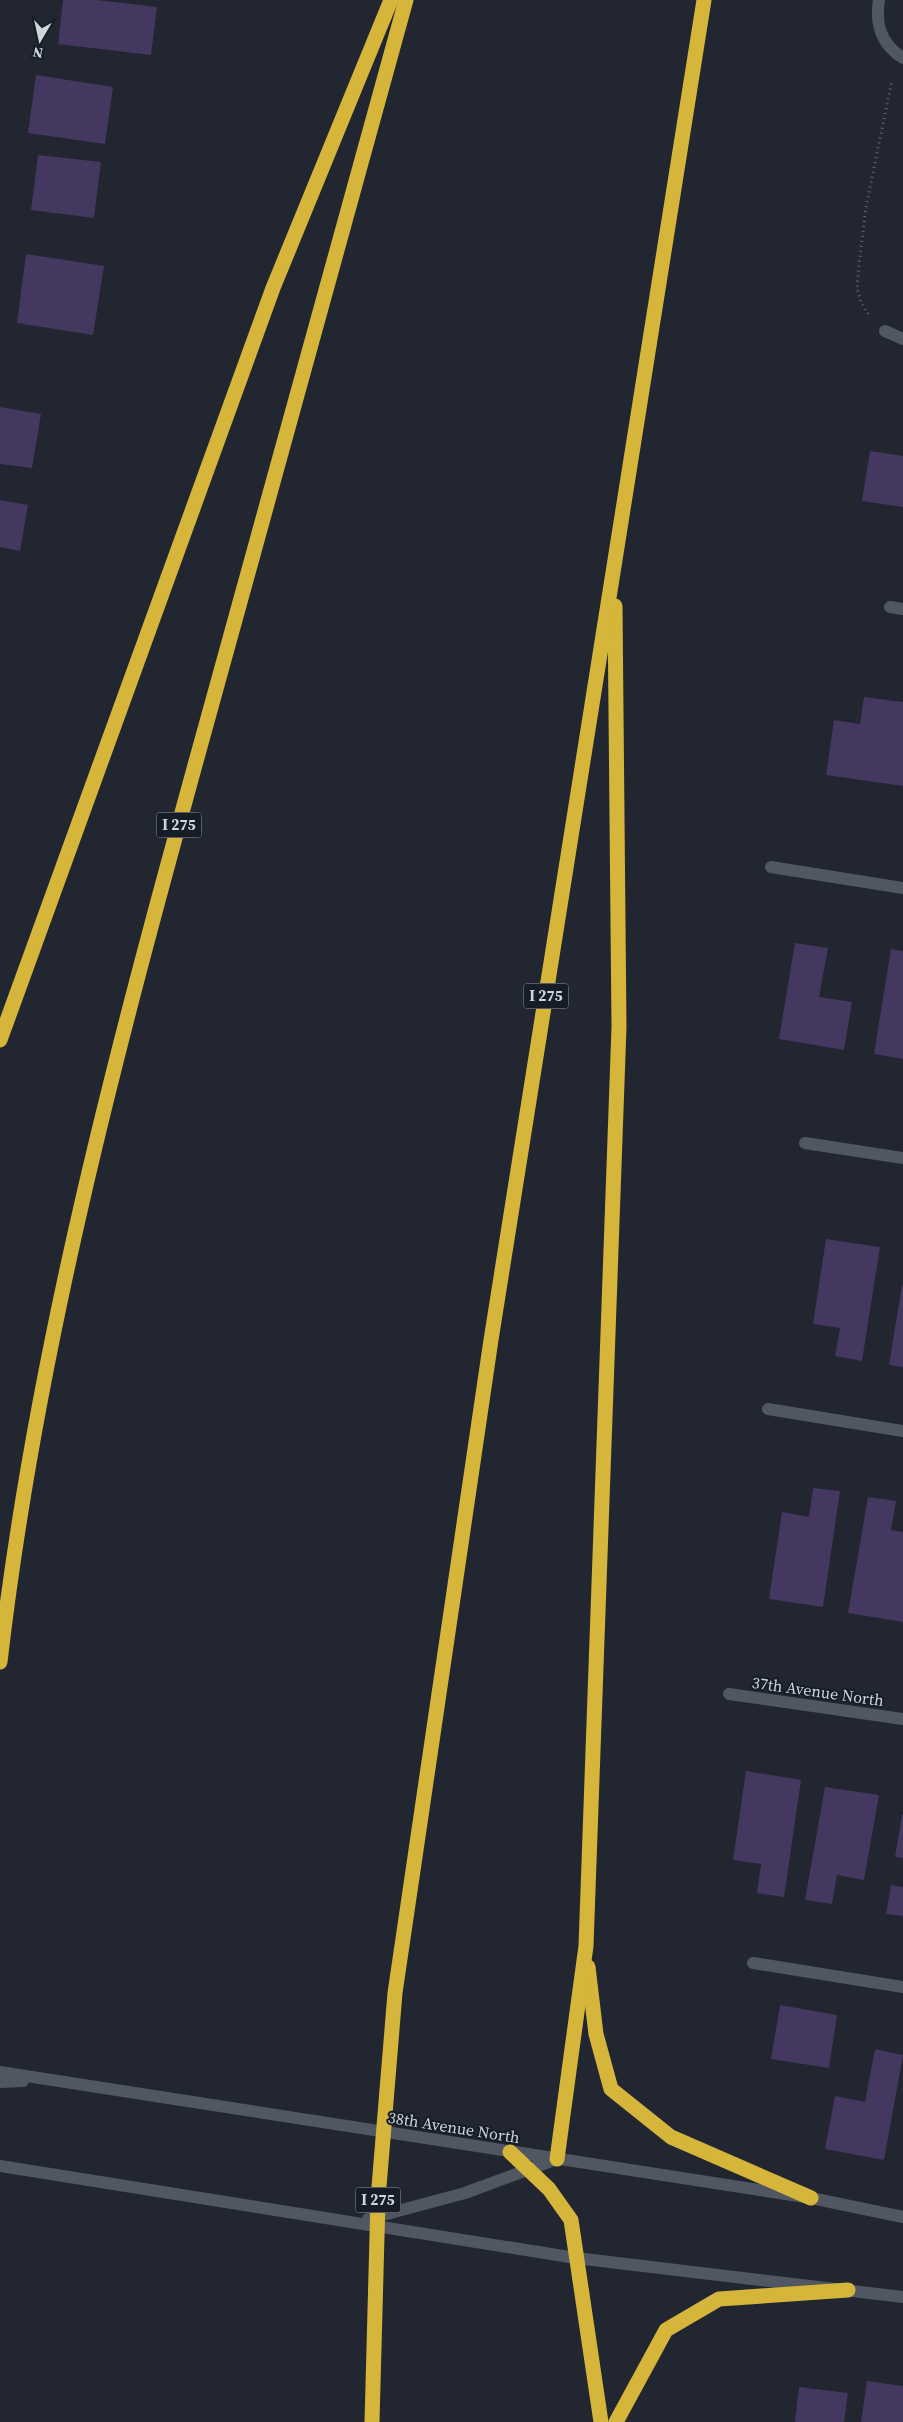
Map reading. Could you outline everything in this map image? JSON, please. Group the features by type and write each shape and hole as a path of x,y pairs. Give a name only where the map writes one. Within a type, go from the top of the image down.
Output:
{"highway":[{"path":"0,1040 273,288 391,0"},
{"name":"I 275","path":"0,1662 7,1602 35,1435 56,1321 85,1188 148,936 406,0"},
{"name":"I 275","path":"371,2415 378,2199 396,1993 490,1349 704,0"},
{"path":"556,2159 586,1946 619,1027 615,561"},
{"path":"586,1946 596,2034 611,2089 671,2137 811,2198"},
{"path":"510,2152 549,2189 571,2220 601,2422"},
{"path":"616,2422 666,2330 719,2299 848,2290"}],"main road":[{"path":"879,0 876,15 882,37 898,55"},
{"path":"885,331 903,339"},
{"path":"771,867 903,888"},
{"path":"805,1143 903,1158"},
{"path":"768,1409 903,1431"},
{"name":"37th Avenue North","path":"729,1694 903,1719"},
{"path":"753,1963 903,1987"},
{"name":"38th Avenue North","path":"0,2072 811,2198 903,2217"},
{"path":"0,2082 50,2080"},
{"path":"354,2222 466,2194 556,2159"},
{"path":"0,2166 576,2258 903,2297"}],"path":[{"path":"885,331 868,316 861,303 857,288 866,207 898,55"}],"building":[{"path":"63,0 97,0 157,7 151,55 58,44"},
{"path":"36,75 113,87 105,144 28,133"},
{"path":"38,155 101,162 94,218 31,210"},
{"path":"26,254 104,266 93,335 17,323"},
{"path":"0,407 41,414 32,468 0,464"},
{"path":"870,451 903,456 903,507 862,501"},
{"path":"0,500 28,505 20,551 0,547"},
{"path":"864,697 903,702 903,786 826,775 834,720 860,724"},
{"path":"795,943 828,948 819,997 852,1002 844,1050 779,1039"},
{"path":"891,949 903,951 903,1059 874,1054"},
{"path":"826,1239 880,1247 862,1361 835,1356 840,1328 813,1324"},
{"path":"903,1285 903,1367 889,1365"},
{"path":"813,1488 840,1491 823,1607 769,1599 782,1512 809,1517"},
{"path":"868,1497 896,1501 891,1530 903,1532 903,1622 848,1613"},
{"path":"746,1771 801,1780 784,1897 757,1893 761,1864 733,1860"},
{"path":"825,1787 879,1795 864,1880 837,1875 832,1904 805,1900"},
{"path":"903,1815 903,1858 895,1857"},
{"path":"891,1885 903,1887 903,1916 886,1914"},
{"path":"780,2005 837,2015 829,2068 771,2059"},
{"path":"875,2049 903,2055 884,2160 825,2149 835,2096 865,2102"},
{"path":"867,2381 903,2386 903,2422 861,2422"},
{"path":"799,2387 848,2393 844,2422 795,2422"}]}
